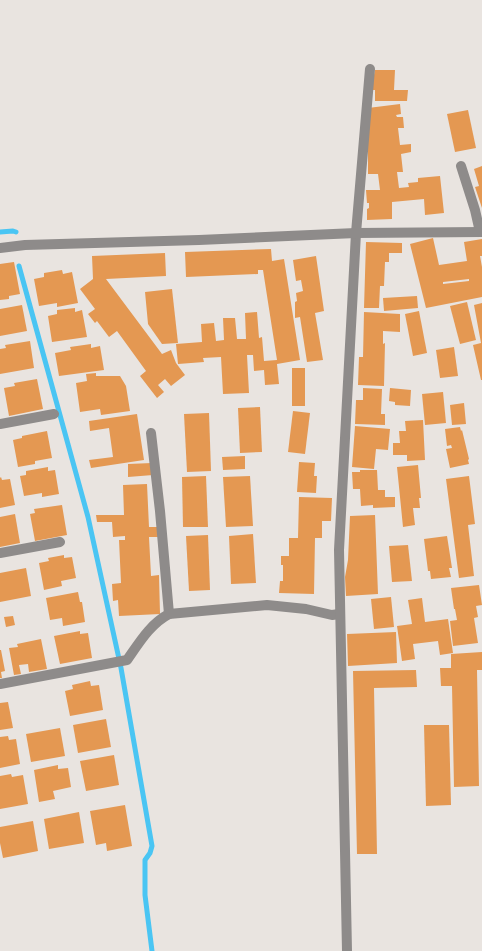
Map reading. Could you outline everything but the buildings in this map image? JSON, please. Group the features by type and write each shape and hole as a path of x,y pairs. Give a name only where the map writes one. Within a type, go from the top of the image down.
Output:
{"street":[{"path":"347,951 339,614 339,550 356,233 370,69"},
{"path":"0,248 25,245 199,240 356,233 481,232 461,166"},
{"path":"0,424 54,414"},
{"path":"151,433 160,511 169,614"},
{"path":"0,553 60,542"},
{"path":"0,684 127,660 145,635 163,617 169,614 268,605 306,609 332,615 339,614"}],"waterway":[{"path":"0,232 16,232"},
{"path":"19,266 88,517 121,668 152,846 150,853 145,860 145,895 152,951"}]}
